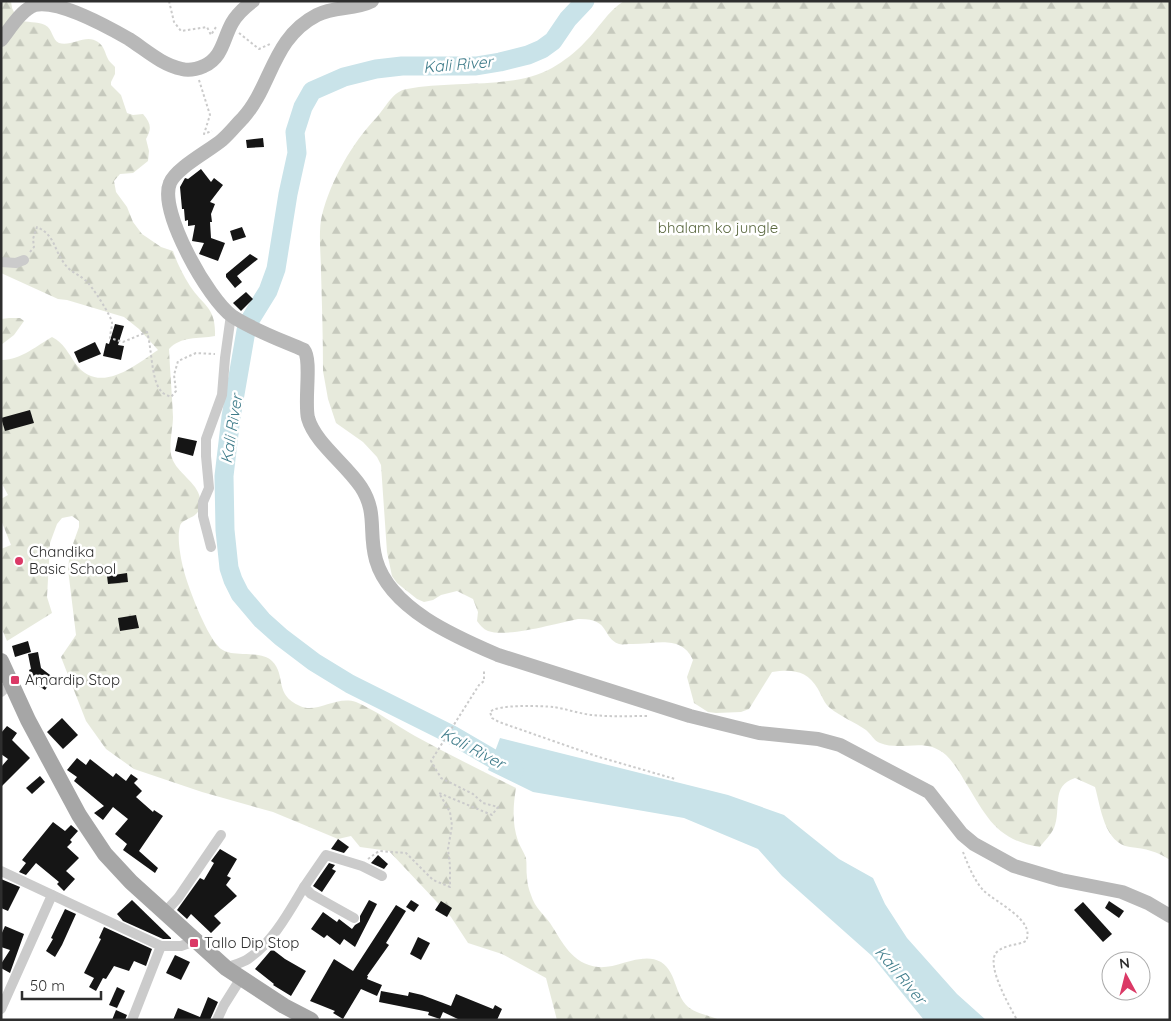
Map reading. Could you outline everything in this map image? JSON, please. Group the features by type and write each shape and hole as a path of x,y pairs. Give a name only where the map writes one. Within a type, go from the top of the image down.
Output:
{"main road":[{"path":"1,40 24,6 44,3 63,6 86,16 169,65 186,70 207,64 220,51 230,28 240,13 253,1"},
{"path":"372,1 318,14 292,34 277,56 248,112 217,144 176,175 170,182 168,199 175,226 187,252 220,305 237,319 304,350 308,357 306,405 311,425 318,436 360,485 371,508 375,560 382,576 399,596 418,613 439,626 472,644 498,655 690,716 759,733 818,739 840,745 929,792 954,826 974,844 1014,866 1061,880 1122,892 1148,903 1170,916"},
{"path":"1,662 6,687 79,815 105,854 131,882 226,968 284,1006 311,1020"}],"street":[{"path":"1,262 16,263 24,260"},
{"path":"211,547 202,516 203,502 208,488 206,439 222,395 225,358 237,319"},
{"path":"165,912 178,898 221,836"},
{"path":"226,968 247,960 267,942 326,855 362,866 382,876"},
{"path":"1,871 162,946 181,946 194,941"},
{"path":"304,887 311,894 354,918"},
{"path":"1,1009 52,895"},
{"path":"132,1020 162,946"},
{"path":"217,1020 241,978"}],"path":[{"path":"169,1 174,22 181,31 207,27 210,35 214,28 221,23 238,32 259,50 272,42"},
{"path":"196,68 210,115 204,134 214,130 217,144"},
{"path":"24,260 34,246 33,239 37,227 45,230 56,245 62,262 72,273 86,280 106,309 112,321 110,338 123,342 147,332 152,345 156,383 162,393 171,397 176,391 174,375 178,361 196,353 220,354"},
{"path":"362,866 372,855 379,851 406,853 433,880 450,887 448,848 452,826 450,812 439,793 492,815 498,807 483,803 473,794 440,778 432,761 479,685 484,680 484,672"},
{"path":"650,716 594,715 540,706 500,708 493,709 490,712 492,718 499,722 598,757 675,779"},
{"path":"954,826 966,861 977,882 993,899 1022,919 1027,930 1028,937 1026,941 1002,949 996,953 993,963 999,982 1017,1020"}],"green space":[{"path":"1,1 11,1 18,20 39,23 48,27 59,43 64,44 89,39 100,44 115,67 115,74 111,85 121,95 127,113 133,115 143,114 149,123 150,129 146,139 149,151 148,161 133,173 120,174 114,181 116,192 142,234 161,247 173,251 187,282 208,308 215,326 215,336 184,340 169,349 173,417 171,454 178,468 195,487 200,498 199,510 180,526 180,554 192,594 207,630 213,639 219,647 231,653 258,655 272,661 279,673 286,696 300,706 313,708 341,701 349,700 356,702 427,743 516,788 514,822 518,841 526,858 527,879 530,891 537,907 569,951 581,962 598,967 614,966 646,958 661,962 670,972 682,999 691,1009 720,1020 557,1020 546,978 502,954 468,943 451,917 389,851 360,847 351,836 338,839 273,812 202,792 134,769 106,749 86,721 61,657 76,635 68,569 70,552 79,527 79,521 72,516 62,518 57,524 50,543 47,597 52,613 7,641 1,627 1,549 11,545 1,520 1,499 8,495 1,482 1,360 15,358 52,337 63,345 84,373 105,378 128,370 158,350 139,329 124,317 58,299 1,273"},
{"name":"bhalam ko jungle","path":"624,1 1170,1 1170,860 1161,854 1130,847 1114,839 1105,823 1095,787 1075,778 1067,782 1059,792 1054,828 1040,847 1025,844 1012,838 993,824 946,755 930,746 897,746 878,742 866,730 830,708 814,683 804,674 792,671 772,672 749,709 741,712 708,712 694,703 687,677 693,660 681,646 666,642 619,644 613,641 601,625 596,622 578,619 508,633 488,631 477,621 478,612 473,599 457,591 424,602 417,599 397,583 392,576 387,552 381,465 377,457 363,442 336,423 328,399 323,371 320,228 322,215 331,189 359,138 390,100 402,90 425,86 501,82 536,75 552,68 574,53 603,20"},
{"path":"20,318 24,321 14,335 1,345 1,319"}],"water":[{"path":"500,738 728,795 784,815 839,859 873,878 885,904 907,938 957,994 986,1020 924,1020 872,956 782,876 758,849 684,818 533,792 488,770"}],"building":[{"path":"263,138 264,147 247,148 246,140"},
{"path":"201,169 211,182 214,178 223,185 210,202 215,204 211,214 212,222 210,222 211,238 225,243 218,261 199,254 204,243 192,241 195,225 188,226 188,220 185,221 184,209 182,209 180,187 185,178 188,179"},
{"path":"242,227 246,237 233,241 230,231"},
{"path":"250,254 258,259 237,276 242,282 235,288 226,277 226,274"},
{"path":"246,292 253,299 241,311 233,303"},
{"path":"115,324 124,326 118,345 124,346 121,360 103,356 106,343 109,344"},
{"path":"95,342 101,354 79,363 74,352"},
{"path":"30,410 34,423 5,431 1,418"},
{"path":"178,437 197,441 193,456 175,451"},
{"path":"127,573 128,582 108,584 107,576"},
{"path":"136,615 139,628 120,631 118,618"},
{"path":"28,641 31,652 15,657 12,646"},
{"path":"38,652 41,668 54,678 45,690 33,682 29,670 31,669 28,654"},
{"path":"62,718 78,735 63,749 47,732"},
{"path":"7,726 17,733 12,740 30,758 1,787 1,767 8,759 1,754 1,733"},
{"path":"77,758 86,765 90,759 113,777 116,773 126,781 131,774 138,779 134,783 142,791 136,797 153,812 154,810 163,816 139,851 158,868 155,873 123,850 127,844 115,834 128,819 113,807 103,820 94,813 104,806 74,781 77,777 67,770"},
{"path":"40,776 45,782 32,794 26,788"},
{"path":"53,822 65,831 71,825 78,831 67,847 79,858 66,871 75,879 64,891 57,884 59,882 36,863 26,875 19,872 26,863 22,860"},
{"path":"338,839 349,847 344,853 331,849"},
{"path":"220,849 237,859 227,876 231,878 226,885 237,896 214,916 221,923 211,933 191,914 187,919 177,910 200,878 204,880 214,863 211,861"},
{"path":"378,855 388,864 384,869 371,863"},
{"path":"329,863 335,865 332,869 336,871 322,892 313,886"},
{"path":"1,879 20,887 8,911 1,908"},
{"path":"132,900 171,939 163,939 123,921 117,914"},
{"path":"369,900 377,904 355,947 344,939 340,945 327,935 324,938 311,929 323,912 337,922 339,919 352,929 360,922 360,916"},
{"path":"411,900 419,905 414,912 406,907"},
{"path":"441,901 452,908 447,917 435,910"},
{"path":"1109,901 1124,911 1119,918 1105,908"},
{"path":"1083,902 1112,934 1103,942 1074,910"},
{"path":"396,905 406,911 386,943 389,945 367,976 367,979 382,985 377,996 361,989 343,1019 333,1013 335,1011 310,1001 334,959 353,971"},
{"path":"65,909 76,914 55,957 46,951"},
{"path":"5,926 24,934 10,973 1,968 1,964 10,950 1,947 1,935"},
{"path":"104,927 152,949 146,966 134,961 129,971 114,966 106,979 103,978 96,991 89,987 94,978 84,973 101,939 99,938"},
{"path":"418,937 430,943 421,960 410,954"},
{"path":"272,949 306,971 291,996 273,985 255,969"},
{"path":"175,955 190,962 181,980 166,973"},
{"path":"117,987 125,991 117,1008 109,1005"},
{"path":"381,991 408,996 409,992 451,1006 456,994 493,1009 495,1005 502,1009 497,1020 460,1020 443,1012 440,1019 428,1015 429,1012 379,1002"},
{"path":"208,997 218,1002 210,1020 173,1020 178,1008 200,1017"},
{"path":"116,1010 127,1015 125,1020 112,1020"}],"waterway":[{"name":"Kali River","path":"514,771 452,735 350,684 314,662 262,620 240,594 229,568 225,530 224,476 231,417 247,325 268,291 276,269 288,194 297,153 295,132 303,107 312,91 344,77 376,69 402,66 476,66 528,55 542,49 553,41 568,19 585,1"}],"place":[{"name":"Chandika Basic School","path":"19,561"},
{"name":"Amardip Stop","path":"15,680"},
{"name":"Tallo Dip Stop","path":"194,943"}]}
